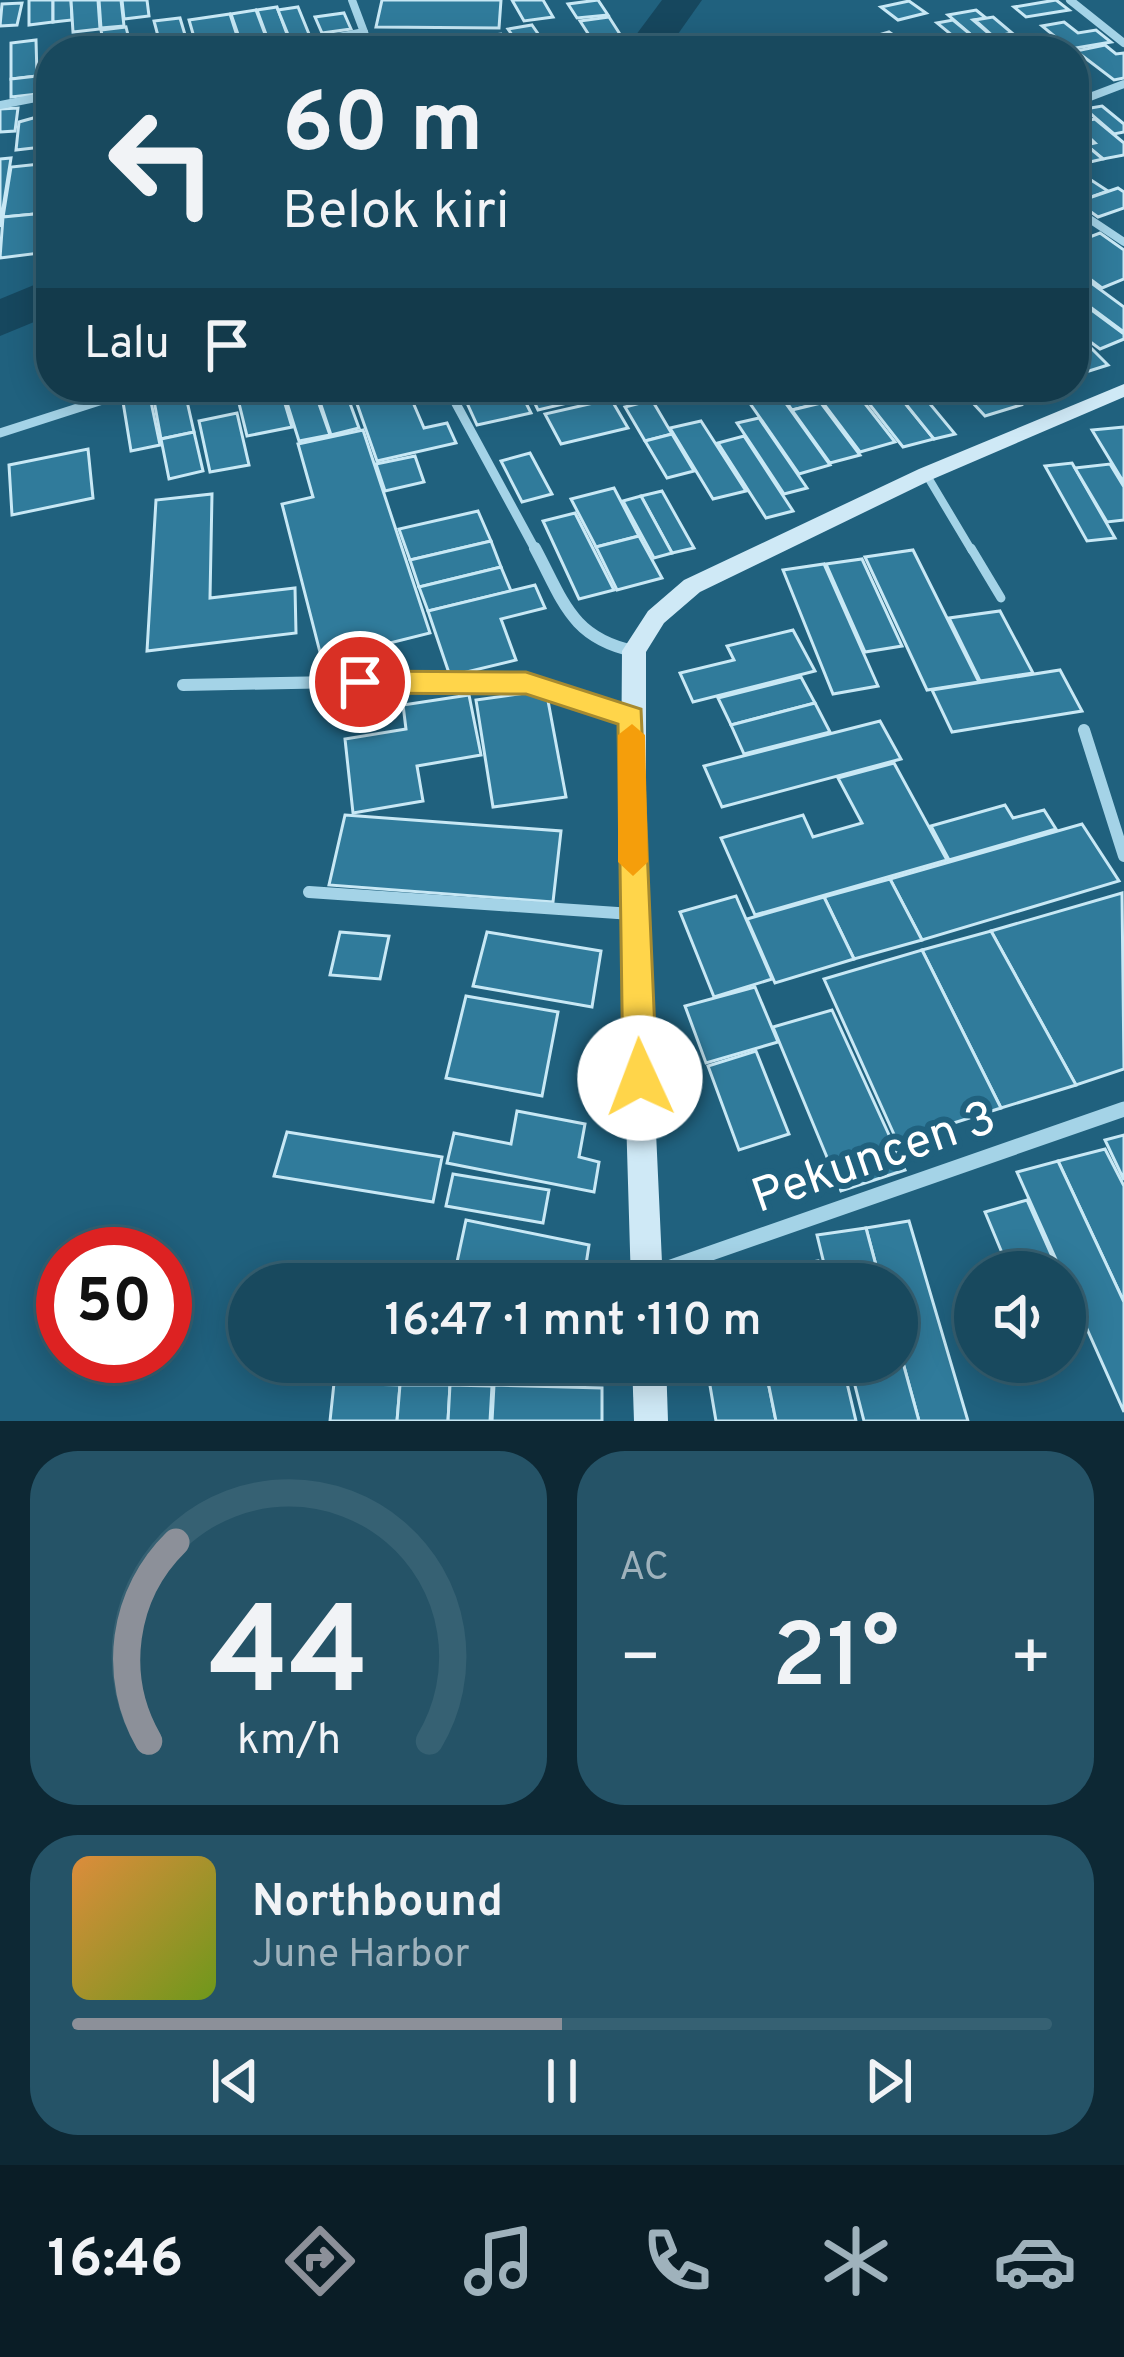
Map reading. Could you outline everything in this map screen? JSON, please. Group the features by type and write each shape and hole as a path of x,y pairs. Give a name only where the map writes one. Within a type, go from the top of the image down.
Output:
{"main road":[{"path":"646,1263 633,914 634,651 656,617 692,586 926,474 1124,390"},
{"path":"650,1383 651,1421"}],"street":[{"path":"352,0 365,36"},
{"path":"1070,0 1124,43"},
{"path":"344,36 364,32"},
{"path":"1089,97 1124,84"},
{"path":"0,105 36,98"},
{"path":"1091,220 1124,242"},
{"path":"0,433 96,402"},
{"path":"455,402 576,624 600,644 634,651"},
{"path":"183,685 493,679 556,690 632,717"},
{"path":"1084,730 1124,856"},
{"path":"309,892 633,914"},
{"name":"Pekuncen 3","path":"694,1263 1124,1109"}],"lane":[{"path":"926,474 1001,598"}],"building":[{"path":"29,0 53,0 53,22 29,25"},
{"path":"53,0 71,0 72,20 53,22"},
{"path":"71,0 98,0 100,29 73,32"},
{"path":"99,0 121,0 124,26 101,28"},
{"path":"122,0 147,0 149,16 124,19"},
{"path":"382,0 501,0 499,28 376,27"},
{"path":"512,0 543,0 553,17 524,21"},
{"path":"598,0 608,15 577,18 568,4"},
{"path":"1056,0 1069,10 1026,17 1014,7"},
{"path":"909,1 926,13 898,20 881,7"},
{"path":"22,3 17,25 0,26 2,4"},
{"path":"277,7 287,34 267,36 257,10"},
{"path":"298,7 309,34 289,36 278,10"},
{"path":"256,10 266,36 239,36 231,14"},
{"path":"976,10 986,18 973,20 992,36 972,36 948,15"},
{"path":"344,13 351,29 322,33 315,17"},
{"path":"230,14 237,36 194,36 189,20"},
{"path":"609,17 621,36 590,36 580,21"},
{"path":"993,17 1012,33 993,36 975,20"},
{"path":"180,18 185,36 158,36 154,21"},
{"path":"953,20 972,36 953,36 937,23"},
{"path":"1064,22 1078,33 1096,30 1111,42 1089,46 1089,36 1054,36 1042,26"},
{"path":"532,25 540,36 513,36 508,29"},
{"path":"126,27 128,36 102,36 101,30"},
{"path":"36,40 36,76 11,79 11,43"},
{"path":"1105,45 1116,54 1124,53 1124,78 1114,80 1089,61 1089,48"},
{"path":"36,76 36,94 11,97 11,79"},
{"path":"1102,106 1124,124 1124,132 1114,134 1089,108"},
{"path":"18,108 15,131 0,132 0,109"},
{"path":"36,117 36,148 16,150 19,122"},
{"path":"1095,119 1124,143 1124,155 1103,159 1089,147 1095,143 1089,137 1089,120"},
{"path":"1089,147 1103,159 1089,162"},
{"path":"11,158 0,227 0,159"},
{"path":"36,164 36,214 3,217 11,167"},
{"path":"1091,180 1108,191 1089,198"},
{"path":"1118,188 1124,192 1124,208 1098,217 1089,211 1089,198"},
{"path":"36,214 36,254 0,258 3,217"},
{"path":"1100,233 1124,250 1124,279 1102,288 1089,278 1089,237"},
{"path":"1089,282 1124,307 1124,332 1089,306"},
{"path":"1089,308 1124,334 1124,339 1100,349 1089,341"},
{"path":"1089,346 1108,365 1089,371"},
{"path":"123,402 151,402 160,445 131,451"},
{"path":"154,402 187,402 194,432 161,439"},
{"path":"239,402 284,402 292,427 247,436"},
{"path":"287,402 318,402 330,435 299,441"},
{"path":"320,402 349,402 359,428 331,435"},
{"path":"356,402 413,402 424,428 447,423 456,443 377,461"},
{"path":"526,402 531,413 477,425 467,403"},
{"path":"534,402 572,402 538,410"},
{"path":"613,402 628,428 561,444 545,414"},
{"path":"653,402 672,434 645,441 625,407"},
{"path":"749,402 785,402 830,465 799,474"},
{"path":"786,402 821,403 792,410"},
{"path":"822,402 864,402 895,442 860,452"},
{"path":"868,402 904,402 934,439 903,447"},
{"path":"904,402 928,402 955,434 934,439"},
{"path":"972,402 1021,405 985,416"},
{"path":"821,403 860,455 830,463 792,410"},
{"path":"237,413 249,465 210,472 199,421"},
{"path":"759,418 807,488 784,494 737,423"},
{"path":"701,421 746,491 713,499 670,428"},
{"path":"1124,427 1124,483 1092,430"},
{"path":"363,430 430,633 322,660 282,504 313,497 298,444"},
{"path":"194,432 203,471 169,479 161,439"},
{"path":"672,434 694,471 667,478 645,441"},
{"path":"744,436 793,511 766,518 718,443"},
{"path":"88,449 93,498 12,515 9,465"},
{"path":"530,453 552,494 522,502 501,461"},
{"path":"415,456 424,482 385,491 376,464"},
{"path":"1072,463 1115,538 1087,541 1045,466"},
{"path":"1110,464 1124,487 1124,520 1107,522 1075,468"},
{"path":"614,488 639,536 596,547 571,499"},
{"path":"662,491 694,548 672,553 641,496"},
{"path":"212,494 210,598 295,588 296,633 147,651 156,500"},
{"path":"641,496 672,553 654,558 623,501"},
{"path":"478,511 491,541 410,560 399,529"},
{"path":"575,513 614,590 579,599 543,521"},
{"path":"639,536 662,578 617,590 596,547"},
{"path":"491,541 501,567 419,587 410,560"},
{"path":"913,550 979,682 927,690 865,557"},
{"path":"862,559 902,646 865,652 826,564"},
{"path":"824,564 878,686 833,694 783,570"},
{"path":"501,567 511,591 428,611 419,587"},
{"path":"535,585 545,608 501,619 516,660 450,676 428,611"},
{"path":"1000,611 1033,673 980,681 949,618"},
{"path":"793,630 815,671 693,702 680,673 734,660 727,646"},
{"path":"1060,670 1082,711 952,732 932,690"},
{"path":"801,677 815,703 731,725 718,698"},
{"path":"546,690 566,797 493,807 476,700"},
{"path":"469,695 481,755 417,766 423,801 353,813 345,739 406,729 403,705"},
{"path":"815,703 830,732 744,754 731,725"},
{"path":"880,721 901,759 722,807 704,766"},
{"path":"894,763 947,860 755,915 721,838 803,815 813,837 862,823 838,778"},
{"path":"1005,805 1013,818 1044,810 1056,829 949,860 931,826"},
{"path":"345,815 561,831 553,902 329,885"},
{"path":"1082,824 1119,881 922,940 890,879"},
{"path":"890,879 922,940 854,959 824,897"},
{"path":"1122,893 1124,1069 1076,1085 991,931"},
{"path":"736,896 772,979 714,997 680,912"},
{"path":"824,897 854,959 775,983 747,919"},
{"path":"991,931 1076,1085 1001,1108 922,950"},
{"path":"340,932 389,936 380,979 330,975"},
{"path":"487,932 601,951 592,1007 473,986"},
{"path":"922,950 1001,1108 897,1141 824,979"},
{"path":"755,987 778,1042 706,1063 685,1006"},
{"path":"466,996 558,1012 542,1096 446,1078"},
{"path":"832,1010 905,1170 841,1191 773,1027"},
{"path":"756,1051 789,1134 739,1150 708,1066"},
{"path":"517,1111 585,1124 579,1157 599,1162 594,1192 447,1163 454,1133 511,1144"},
{"path":"287,1132 442,1157 433,1202 274,1176"},
{"path":"1124,1135 1124,1180 1105,1140"},
{"path":"1105,1149 1124,1186 1124,1302 1058,1161"},
{"path":"1058,1161 1124,1302 1124,1412 1086,1327 1086,1251 1052,1251 1017,1172"},
{"path":"453,1174 549,1190 543,1223 446,1206"},
{"path":"1027,1200 1050,1251 1001,1251 985,1212"},
{"path":"466,1220 589,1245 586,1263 457,1263"},
{"path":"909,1221 968,1421 919,1421 909,1383 918,1383 918,1263 875,1263 866,1228"},
{"path":"866,1228 875,1263 824,1263 817,1235"},
{"path":"334,1383 400,1385 397,1421 330,1421"},
{"path":"710,1383 768,1383 776,1421 716,1421"},
{"path":"768,1383 847,1383 856,1421 776,1421"},
{"path":"854,1383 909,1383 919,1421 864,1421"},
{"path":"400,1385 450,1385 448,1421 397,1421"},
{"path":"450,1385 492,1386 490,1421 448,1421"},
{"path":"494,1385 602,1388 602,1421 492,1421"}],"waterway":[{"path":"656,36 682,0"},
{"path":"0,320 36,302"}],"slow traffic":[{"path":"632,735 633,862"}],"route":[{"path":"360,682 493,679 526,683 632,717 640,1078"}]}
